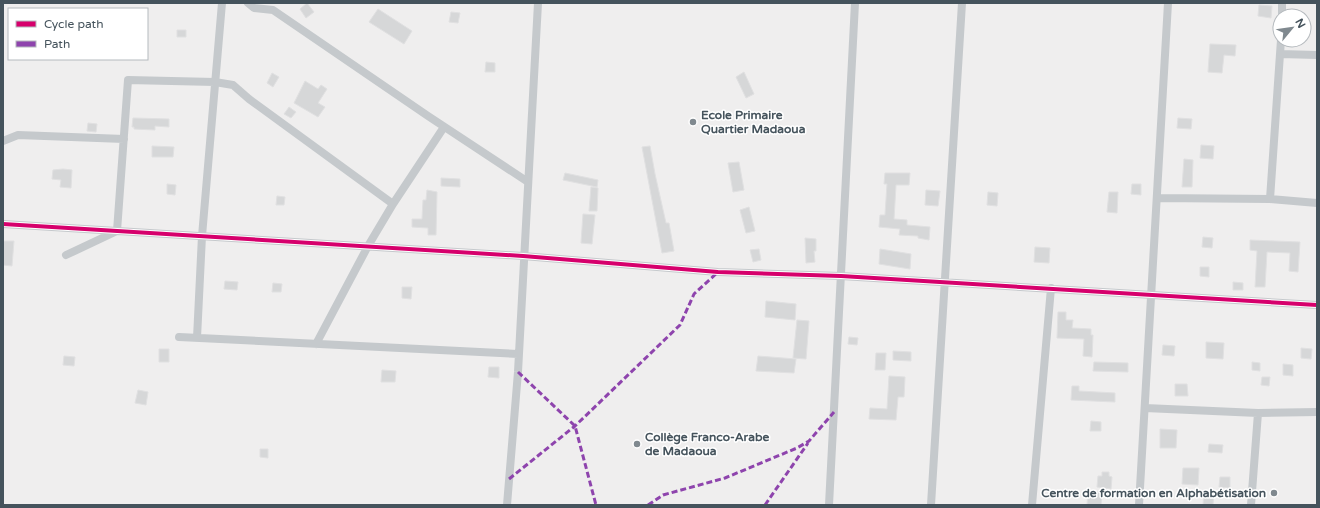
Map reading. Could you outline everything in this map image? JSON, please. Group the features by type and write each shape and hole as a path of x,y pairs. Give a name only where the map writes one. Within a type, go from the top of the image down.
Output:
{"street":[{"path":"197,338 202,236 222,3"},
{"path":"248,3 254,8 274,10 444,127 528,182"},
{"path":"507,505 518,354 538,3"},
{"path":"829,505 855,3"},
{"path":"931,505 962,3"},
{"path":"1139,505 1158,198 1168,3"},
{"path":"1270,200 1280,48"},
{"path":"1280,54 1317,56"},
{"path":"117,231 128,80 215,82 233,85 249,99 393,204"},
{"path":"316,344 368,246 393,204 444,127"},
{"path":"3,141 18,135 124,140"},
{"path":"1158,198 1270,200 1317,203"},
{"path":"3,224 523,256 718,272 841,276 1317,305"},
{"path":"66,255 117,231"},
{"path":"1032,505 1051,288"},
{"path":"179,337 518,354"},
{"path":"1145,408 1258,413 1317,412"},
{"path":"1251,505 1258,413"}],"building":[{"path":"307,3 314,12 306,18 300,9"},
{"path":"1259,5 1272,6 1271,18 1258,16"},
{"path":"378,9 412,31 404,44 369,22"},
{"path":"451,12 460,13 458,23 449,22"},
{"path":"177,30 186,30 186,37 177,37"},
{"path":"1210,44 1236,45 1235,56 1224,55 1222,73 1208,72"},
{"path":"486,62 495,63 495,72 485,72"},
{"path":"744,72 754,94 746,98 736,77"},
{"path":"272,73 279,77 273,87 267,83"},
{"path":"305,81 318,89 321,85 327,89 318,103 325,107 318,117 294,103"},
{"path":"289,107 296,112 291,118 284,114"},
{"path":"133,118 169,119 169,127 155,126 155,130 134,129 134,127 132,127"},
{"path":"1178,118 1192,119 1191,129 1177,128"},
{"path":"88,123 97,124 96,132 87,131"},
{"path":"1201,145 1214,146 1213,159 1200,158"},
{"path":"152,146 174,147 173,157 152,157"},
{"path":"650,146 666,223 669,223 674,251 662,253 642,147"},
{"path":"1184,159 1193,160 1192,187 1182,187"},
{"path":"739,162 744,190 733,192 728,163"},
{"path":"53,170 72,170 71,188 60,187 61,180 52,179"},
{"path":"565,173 598,180 597,187 563,180"},
{"path":"885,173 910,173 909,185 896,185 894,219 907,220 907,225 930,227 929,240 918,238 918,236 899,235 900,229 879,227 880,215 885,215 887,184 884,184"},
{"path":"441,178 460,179 460,187 441,186"},
{"path":"167,184 176,185 175,195 167,194"},
{"path":"1132,184 1141,184 1141,195 1131,194"},
{"path":"591,187 598,188 597,211 589,211"},
{"path":"427,190 437,192 436,235 428,235 428,228 412,227 412,219 422,219 423,200 426,200"},
{"path":"926,190 940,191 938,206 925,205"},
{"path":"988,192 998,193 997,206 987,205"},
{"path":"1109,192 1118,192 1117,213 1107,212"},
{"path":"277,196 285,197 284,205 276,205"},
{"path":"749,207 755,231 746,233 740,210"},
{"path":"583,214 595,215 592,244 581,243"},
{"path":"1203,237 1213,238 1212,248 1202,247"},
{"path":"805,238 816,239 816,251 814,251 815,262 806,263"},
{"path":"1250,240 1300,242 1298,272 1289,271 1290,253 1267,252 1265,287 1255,287 1257,251 1250,250"},
{"path":"3,241 14,241 12,266 3,265"},
{"path":"1035,247 1050,248 1049,263 1034,262"},
{"path":"759,249 761,260 753,262 750,250"},
{"path":"880,249 911,254 910,269 879,264"},
{"path":"1200,267 1209,267 1209,277 1200,276"},
{"path":"225,281 238,282 237,290 224,289"},
{"path":"1233,282 1243,283 1243,290 1233,290"},
{"path":"273,283 282,284 281,292 272,292"},
{"path":"402,287 412,287 411,299 402,298"},
{"path":"766,301 796,304 795,320 765,317"},
{"path":"1058,312 1066,312 1066,320 1073,320 1072,328 1091,329 1091,335 1093,335 1092,357 1083,356 1084,339 1057,338"},
{"path":"797,320 809,321 806,359 793,358"},
{"path":"849,337 858,338 857,345 848,344"},
{"path":"1206,342 1224,343 1223,359 1206,358"},
{"path":"1163,345 1175,346 1174,356 1162,355"},
{"path":"1301,348 1312,349 1311,359 1301,358"},
{"path":"159,349 169,349 169,362 159,362"},
{"path":"893,351 911,352 911,361 893,360"},
{"path":"876,353 886,353 885,370 875,370"},
{"path":"64,356 75,357 74,366 63,365"},
{"path":"758,356 796,359 794,373 756,371"},
{"path":"1094,362 1128,363 1128,372 1093,371"},
{"path":"1252,362 1260,363 1260,371 1252,370"},
{"path":"1283,364 1293,365 1293,376 1283,375"},
{"path":"489,367 499,367 499,378 488,377"},
{"path":"382,370 396,371 395,382 381,382"},
{"path":"889,376 905,377 904,397 898,397 896,420 869,419 870,408 887,409"},
{"path":"1262,377 1270,377 1269,386 1261,385"},
{"path":"1175,384 1187,384 1188,396 1175,396"},
{"path":"1072,386 1079,386 1079,391 1115,393 1115,402 1071,400"},
{"path":"138,390 148,392 146,405 135,403"},
{"path":"1091,421 1101,422 1101,431 1090,431"},
{"path":"1160,429 1177,430 1176,448 1160,448"},
{"path":"1209,444 1223,445 1222,453 1208,452"},
{"path":"260,449 268,449 268,458 260,457"},
{"path":"1183,468 1199,468 1198,485 1182,484"},
{"path":"1102,472 1109,472 1109,476 1112,477 1111,489 1097,487 1098,476 1102,476"},
{"path":"1220,477 1230,477 1230,488 1219,487"},
{"path":"1088,491 1102,492 1101,505 1087,505"},
{"path":"1204,492 1214,492 1213,505 1203,505"}],"marked path":[{"path":"509,479 575,426 680,325 694,294 718,272"},
{"path":"518,372 575,426 596,505"},
{"path":"648,505 663,495 725,478 797,448 809,441 834,412"},
{"path":"765,505 808,443"}],"cycle path":[{"path":"3,224 523,256 718,272 841,276 1317,305"}],"place":[{"name":"Ecole Primaire Quartier Madaoua","path":"693,122"},
{"name":"Collège Franco-Arabe de Madaoua","path":"637,444"},
{"name":"Centre de formation en Alphabétisation","path":"1274,493"}]}
